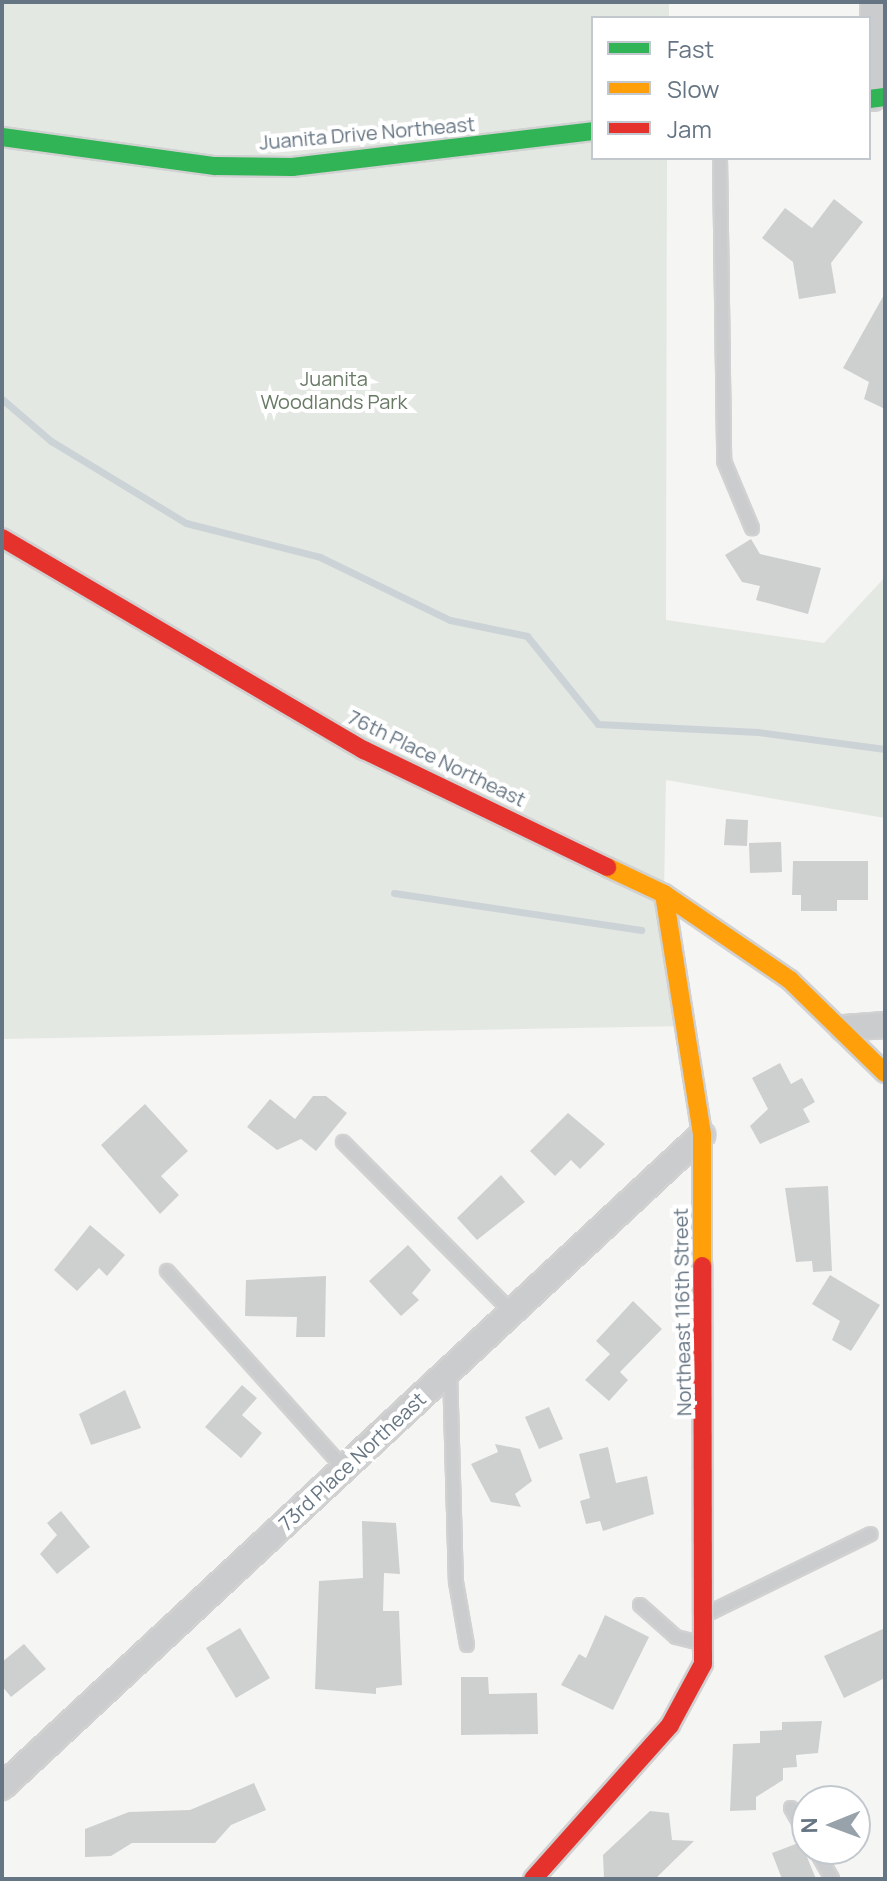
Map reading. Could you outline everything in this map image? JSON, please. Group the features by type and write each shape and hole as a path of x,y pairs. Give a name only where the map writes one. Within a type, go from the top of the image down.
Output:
{"street":[{"path":"873,2 876,98"},
{"name":"Juanita Drive Northeast","path":"2,137 215,166 292,167 591,131"},
{"name":"76th Place Northeast","path":"2,538 364,750 664,894 723,930 843,1028 885,1073"},
{"name":"Northeast 116th Street","path":"533,1879 563,1853 670,1725 690,1697 703,1644 702,1135 664,894"},
{"path":"843,1028 885,1025"},
{"name":"73rd Place Northeast","path":"2,1787 702,1135"}],"lane":[{"path":"720,160 724,461 752,528"},
{"path":"343,1142 512,1312"},
{"path":"167,1271 344,1468"},
{"path":"450,1370 456,1582 467,1645"},
{"path":"704,1615 871,1534"},
{"path":"640,1605 676,1637 703,1644"}],"green space":[{"name":"Juanita Woodlands Park","path":"2,2 669,2 669,16 591,16 591,160 667,160 666,620 824,643 885,577 885,818 666,780 664,894 685,1026 2,1039"}],"building":[{"path":"834,199 863,222 831,263 836,293 799,299 793,262 762,238 785,208 812,228"},
{"path":"885,293 885,409 864,399 869,382 843,368"},
{"path":"751,539 760,554 821,568 808,614 756,600 760,586 742,582 725,555"},
{"path":"726,819 748,820 747,846 724,845"},
{"path":"781,842 782,872 750,873 749,843"},
{"path":"793,861 868,861 868,900 837,900 837,911 801,911 801,895 792,895"},
{"path":"780,1063 791,1084 802,1078 815,1102 803,1109 810,1122 760,1144 750,1126 768,1109 752,1078"},
{"path":"313,1096 326,1096 347,1113 316,1151 301,1139 277,1150 247,1127 270,1099 295,1119"},
{"path":"145,1104 188,1151 161,1176 179,1195 160,1214 101,1145"},
{"path":"568,1113 605,1144 580,1169 571,1160 555,1176 530,1151"},
{"path":"501,1175 525,1202 477,1240 457,1218"},
{"path":"828,1186 832,1271 813,1272 812,1261 796,1262 785,1188"},
{"path":"90,1225 125,1255 107,1276 99,1268 77,1291 54,1270"},
{"path":"408,1245 431,1270 412,1293 419,1300 401,1316 369,1281"},
{"path":"830,1275 880,1305 851,1351 832,1340 840,1321 812,1304"},
{"path":"326,1276 325,1337 296,1337 297,1317 245,1316 246,1280"},
{"path":"633,1301 662,1329 620,1372 628,1380 609,1401 585,1380 610,1354 596,1341"},
{"path":"242,1385 257,1398 242,1415 262,1433 241,1458 205,1427"},
{"path":"125,1390 141,1428 91,1445 79,1414"},
{"path":"549,1407 563,1439 539,1449 525,1417"},
{"path":"495,1444 520,1449 532,1481 515,1494 521,1507 491,1502 471,1464 498,1452"},
{"path":"608,1447 616,1483 647,1476 654,1514 603,1531 600,1521 586,1524 580,1501 590,1498 579,1454"},
{"path":"61,1511 90,1547 57,1574 40,1554 57,1535 47,1523"},
{"path":"362,1521 396,1523 400,1574 384,1573 383,1611 399,1611 402,1685 376,1688 376,1694 315,1689 319,1581 363,1578"},
{"path":"605,1615 649,1637 613,1710 561,1685 579,1654 586,1658"},
{"path":"240,1628 270,1678 236,1698 206,1648"},
{"path":"885,1628 885,1678 844,1698 824,1656"},
{"path":"24,1644 46,1669 11,1697 2,1686 2,1662"},
{"path":"461,1677 488,1677 489,1694 537,1693 538,1734 461,1735"},
{"path":"822,1721 818,1753 796,1755 797,1767 783,1768 783,1780 756,1797 756,1810 730,1811 733,1744 760,1743 760,1731 782,1730 782,1722"},
{"path":"254,1783 266,1810 231,1825 215,1843 132,1843 111,1856 85,1857 85,1829 129,1812 190,1810"},
{"path":"650,1811 669,1813 672,1840 694,1841 655,1879 604,1879 603,1855"},
{"path":"791,1846 791,1865 810,1865 816,1879 782,1879 772,1853"}],"waterway":[{"path":"2,399 51,441 186,523 320,557 450,620 527,636 598,724 758,732 885,749"},
{"path":"394,893 641,930"}],"traffic: fast":[{"path":"871,99 885,97"},
{"path":"2,137 215,166 292,167 591,131"}],"traffic: slow":[{"path":"607,867 664,894 790,980 885,1073"},
{"path":"664,894 702,1135 702,1266"}],"traffic: jam":[{"path":"2,538 364,750 607,867"},
{"path":"533,1879 670,1725 703,1664 702,1266"}]}
